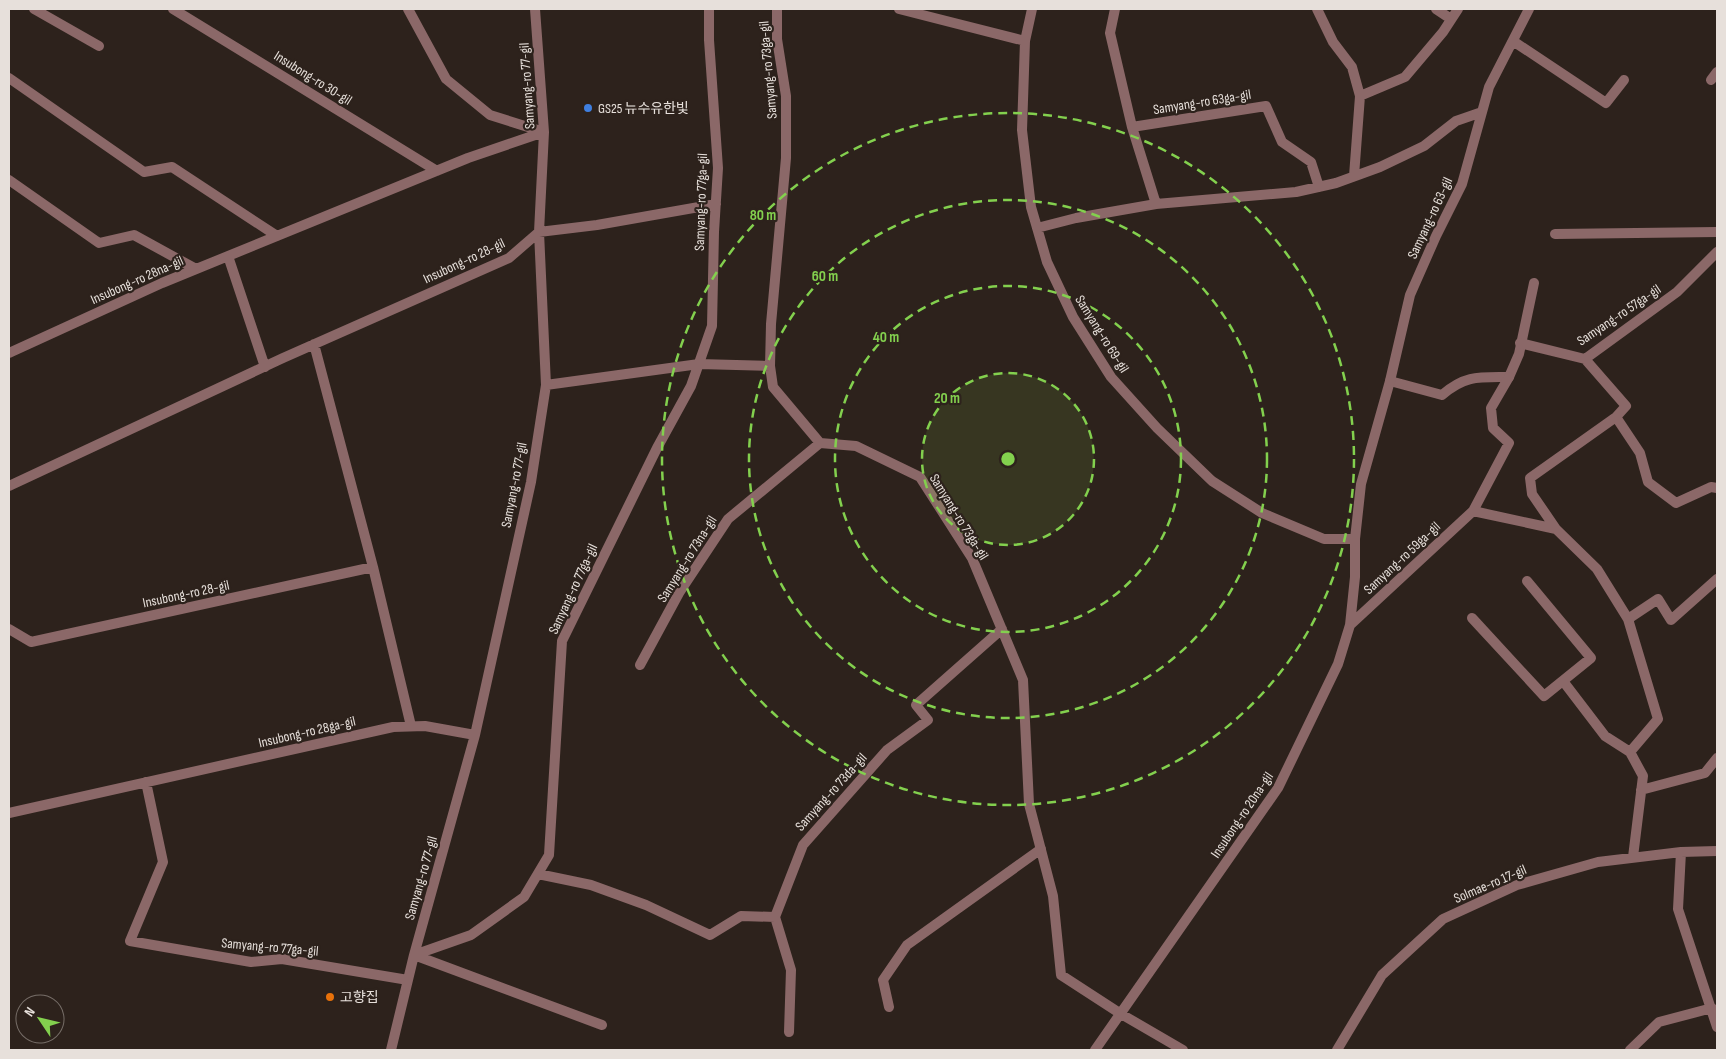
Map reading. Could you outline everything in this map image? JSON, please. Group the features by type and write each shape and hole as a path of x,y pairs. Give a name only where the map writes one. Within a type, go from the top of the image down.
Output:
{"street":[{"path":"34,9 99,46"},
{"name":"Insubong-ro 30-gil","path":"173,9 437,171"},
{"name":"Samyang-ro 77-gil","path":"414,955 475,735 530,482 546,385 539,232 544,132 535,9"},
{"name":"Samyang-ro 77ga-gil","path":"414,955 471,935 524,897 549,855 562,641 657,448 691,386 712,326 718,168 709,40 709,9"},
{"name":"Samyang-ro 73ga-gil","path":"777,9 777,39 786,96 786,158 771,324 770,366 773,388 820,443 856,446 920,478 972,558 1023,680 1029,804 1053,896 1061,975 1121,1014"},
{"path":"899,9 1025,42"},
{"name":"Samyang-ro 69-gil","path":"1032,9 1025,42 1022,130 1031,207 1047,262 1074,317 1111,377 1157,428 1212,480 1262,513 1324,539 1355,539"},
{"path":"1115,9 1110,33 1132,126 1156,204"},
{"path":"1317,9 1333,42 1352,67 1360,96 1354,176"},
{"path":"1436,9 1451,19"},
{"path":"1360,96 1405,77 1443,32 1458,9"},
{"name":"Samyang-ro 63-gil","path":"1355,539 1361,484 1390,381 1410,295 1462,184 1489,87 1529,9"},
{"path":"407,10 446,79 490,115 544,132"},
{"path":"1512,41 1606,103 1624,80"},
{"path":"9,78 144,172 172,168 277,236"},
{"name":"Samyang-ro 63ga-gil","path":"1132,126 1266,106 1282,142 1310,162 1319,187"},
{"path":"1037,228 1076,218 1156,204 1296,192 1319,187 1380,167 1424,146 1456,121 1482,112"},
{"name":"Insubong-ro 28na-gil","path":"9,353 162,283 437,171 544,132"},
{"path":"9,180 99,243 134,235 196,269"},
{"path":"539,232 597,225 716,204"},
{"name":"Insubong-ro 28-gil","path":"9,486 314,344 509,258 539,232"},
{"path":"1555,234 1717,232"},
{"name":"Samyang-ro 57ga-gil","path":"1520,343 1585,359 1678,292 1717,252"},
{"path":"228,256 265,367"},
{"path":"1390,381 1442,395 1456,383 1480,377 1509,378 1519,354 1534,283"},
{"path":"314,344 373,567 411,726"},
{"path":"1585,359 1626,406 1616,417 1530,478 1532,494 1556,529 1597,570 1628,619 1658,719 1630,752"},
{"path":"546,385 699,364 770,366"},
{"name":"Samyang-ro 59ga-gil","path":"1350,625 1473,511 1509,443 1494,428 1491,408 1509,378"},
{"path":"1616,417 1640,453 1648,482 1676,503 1711,487 1717,488"},
{"name":"Samyang-ro 73na-gil","path":"640,665 679,593 728,519 820,443"},
{"path":"1473,511 1556,529"},
{"name":"Insubong-ro 20na-gil","path":"1096,1050 1278,788 1338,664 1350,625 1355,577 1355,539"},
{"name":"Insubong-ro 28-gil","path":"9,629 31,642 373,567"},
{"path":"1628,619 1658,599 1670,620 1717,579"},
{"path":"1472,618 1544,696 1591,658 1527,581"},
{"name":"Samyang-ro 73da-gil","path":"774,917 803,845 887,750 928,720 916,705 1002,629"},
{"path":"1563,681 1605,736 1630,752 1643,776 1633,857"},
{"name":"Insubong-ro 28ga-gil","path":"9,813 393,726 425,726 475,735"},
{"path":"1641,790 1705,773 1717,758"},
{"name":"Samyang-ro 77ga-gil","path":"146,782 163,862 130,942 251,962 282,959 408,980"},
{"path":"889,1007 883,980 907,945 1040,849"},
{"name":"Solmae-ro 17-gil","path":"1337,1050 1382,975 1443,919 1517,885 1598,862 1681,852 1717,851"},
{"path":"1681,852 1678,909 1717,1026"},
{"path":"538,874 591,886 646,906 710,935 741,916 774,917 791,970 789,1032"},
{"path":"391,1050 414,955 602,1025"},
{"path":"1630,1050 1659,1022 1712,1008"},
{"path":"1121,1014 1184,1050"}],"place":[{"name":"GS25 뉴수유한빛","path":"588,108"},
{"name":"고향집","path":"330,997"}]}
